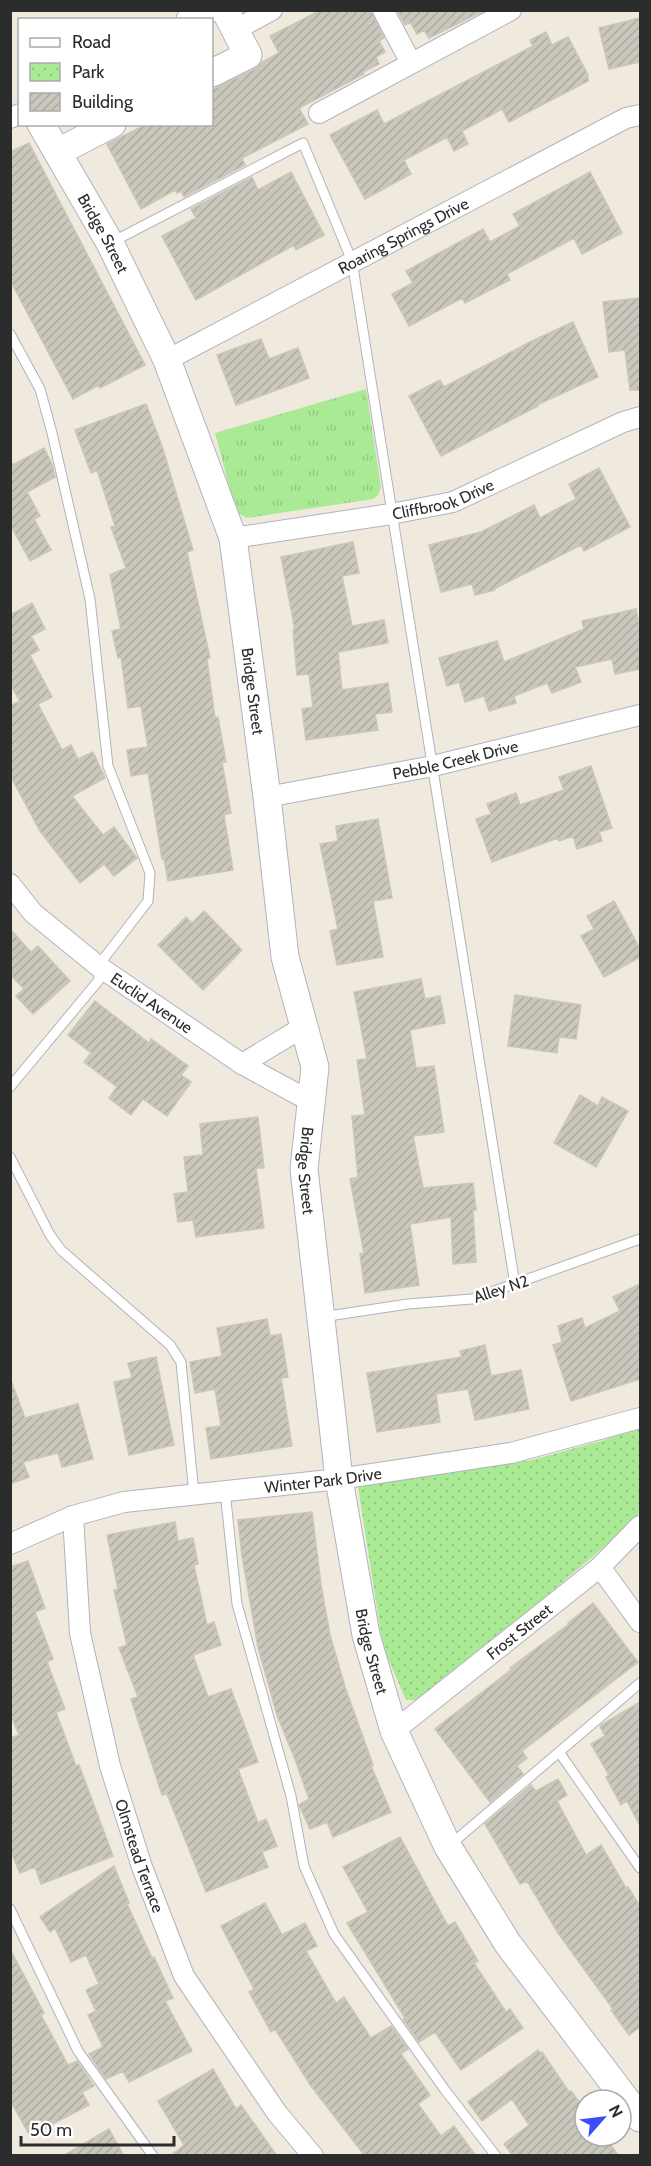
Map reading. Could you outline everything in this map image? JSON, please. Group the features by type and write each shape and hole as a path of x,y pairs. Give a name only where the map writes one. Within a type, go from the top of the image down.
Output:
{"street":[{"path":"213,73 248,55 230,20 272,10"},
{"path":"383,10 411,63"},
{"path":"320,113 511,10"},
{"name":"Roaring Springs Drive","path":"167,360 626,118 640,115"},
{"name":"Bridge Street","path":"42,126 110,243 167,360 233,538 267,797 285,957 315,1067 304,1169 339,1479 366,1635 394,1731 448,1847 508,1944 640,2118"},
{"path":"58,152 108,126"},
{"name":"Cliffbrook Drive","path":"233,538 391,514 453,502 623,422 640,417"},
{"name":"Pebble Creek Drive","path":"267,797 433,766 640,715"},
{"name":"Euclid Avenue","path":"10,884 33,913 98,966 242,1064 310,1101"},
{"path":"242,1064 305,1026"},
{"name":"Winter Park Drive","path":"10,1544 73,1516 124,1502 339,1479 511,1453 640,1418"},
{"name":"Olmstead Terrace","path":"73,1516 80,1633 110,1766 142,1867 184,1976 278,2113 313,2156"},
{"name":"Frost Street","path":"394,1731 600,1567 640,1526"},
{"path":"600,1567 640,1622"}],"lane":[{"path":"110,243 303,143 352,261 515,1285"},
{"path":"10,334 40,389 52,433 90,599 108,766 150,873 148,902 98,966 99,980 10,1087"},
{"path":"10,1157 50,1235 61,1250 170,1346 181,1362 195,1494"},
{"name":"Alley N2","path":"320,1317 408,1304 472,1299 640,1239"},
{"path":"225,1491 237,1604 291,1796 304,1866 334,1934 445,2090 496,2156"},
{"path":"448,1847 640,1683"},
{"path":"559,1752 640,1868"},
{"path":"10,1910 78,2051 153,2156"}],"green space":[{"path":"366,389 381,487 378,495 373,499 247,518 236,512 215,433"},
{"path":"640,1426 640,1512 617,1536 499,1636 419,1700 406,1700 383,1647 358,1487 378,1480 532,1460 604,1440"}],"building":[{"path":"321,10 371,10 384,38 379,41 385,52 376,57 379,64 363,72 364,74 299,108 308,124 242,158 245,165 184,197 181,191 177,193 175,190 141,209 107,144 143,126 213,126 213,90 255,69 262,62 279,53 270,36"},
{"path":"397,10 485,10 429,38 424,30 417,34 410,22 405,25"},
{"path":"640,18 640,62 609,69 599,28"},
{"path":"546,32 552,45 568,37 588,75 588,81 509,122 502,109 462,131 468,144 454,151 447,137 404,160 411,174 365,199 330,135 377,110 384,124 533,46 530,40"},
{"path":"29,143 145,365 73,399 10,280 10,152"},
{"path":"291,172 324,235 296,250 294,245 196,300 162,236 196,218 191,209 252,177 258,190"},
{"path":"590,172 622,233 582,254 574,238 507,274 510,280 465,303 462,298 409,326 392,294 413,283 406,271 483,229 490,242 520,226 513,214"},
{"path":"640,298 640,390 630,390 625,350 609,352 603,302"},
{"path":"573,322 598,377 537,405 441,456 409,396 440,380 444,387"},
{"path":"261,339 269,359 298,348 309,378 236,405 217,355"},
{"path":"146,404 162,446 193,550 187,552 210,658 207,659 215,718 218,717 226,762 222,762 231,813 224,815 233,870 168,881 164,859 162,859 148,773 131,776 127,750 148,747 141,706 128,708 121,657 118,658 112,631 121,629 110,575 126,568 111,527 115,526 97,470 91,473 75,430"},
{"path":"44,448 52,464 55,477 27,492 40,516 34,519 51,550 30,561 10,524 10,461 13,465"},
{"path":"599,468 630,527 584,551 581,545 495,590 475,595 472,584 441,592 429,545 481,532 534,505 540,518 576,499 569,484"},
{"path":"353,542 359,573 342,576 352,626 384,620 388,643 338,652 342,690 388,683 392,712 375,714 378,730 306,740 302,709 313,707 309,674 297,675 293,630 295,630 281,557"},
{"path":"32,603 45,629 31,636 39,650 30,655 52,697 38,704 62,750 71,745 78,759 93,752 105,778 72,796 103,835 114,827 137,858 114,876 104,864 80,883 40,831 10,775 10,706 20,701 10,684 10,615"},
{"path":"636,609 640,631 640,669 615,674 612,659 575,667 581,682 552,693 547,683 514,696 516,703 489,711 484,696 465,702 459,682 447,686 439,658 497,641 504,662 584,629 582,621"},
{"path":"591,766 612,828 599,832 602,841 577,849 573,836 559,841 558,838 492,862 476,819 491,814 487,804 516,793 520,805 564,790 559,777"},
{"path":"378,819 392,898 373,901 383,957 337,965 330,931 338,929 320,844 338,841 336,826"},
{"path":"614,901 640,949 640,957 604,977 581,936 594,929 587,916"},
{"path":"204,911 242,950 203,990 158,945 186,917 192,923"},
{"path":"10,929 31,952 38,946 70,981 33,1014 16,996 24,989 10,974"},
{"path":"421,979 425,999 440,996 445,1023 410,1030 416,1068 434,1066 444,1132 413,1136 423,1188 473,1183 476,1210 473,1210 476,1262 453,1264 451,1217 410,1224 419,1285 365,1293 360,1254 364,1253 350,1179 358,1177 352,1116 365,1115 357,1060 367,1059 354,992"},
{"path":"515,995 581,1005 576,1039 559,1037 557,1053 508,1046"},
{"path":"95,1001 149,1043 151,1039 188,1066 181,1075 191,1082 167,1116 143,1099 131,1115 109,1098 117,1087 84,1062 91,1053 68,1035"},
{"path":"580,1095 598,1106 602,1097 628,1111 596,1167 554,1143"},
{"path":"258,1117 264,1168 256,1168 264,1228 196,1237 193,1220 178,1222 174,1194 188,1192 184,1157 203,1155 200,1124"},
{"path":"640,1284 640,1379 571,1401 553,1345 562,1342 558,1326 582,1318 585,1328 620,1311 613,1297"},
{"path":"267,1319 270,1336 281,1334 288,1377 281,1378 292,1446 211,1459 206,1428 221,1426 215,1389 195,1393 190,1362 222,1356 217,1328"},
{"path":"485,1345 491,1376 521,1370 529,1409 475,1420 468,1389 436,1394 440,1422 377,1432 367,1373 462,1357 460,1351"},
{"path":"156,1357 174,1445 129,1455 114,1382 132,1378 128,1363"},
{"path":"12,1383 25,1418 78,1404 93,1459 62,1467 58,1453 23,1462 29,1477 10,1484 10,1384"},
{"path":"312,1512 330,1635 345,1687 373,1765 371,1766 391,1812 333,1837 327,1822 310,1829 299,1805 309,1799 277,1715 258,1647 238,1520"},
{"path":"175,1522 178,1541 193,1538 198,1564 194,1565 207,1625 214,1622 221,1645 193,1655 208,1697 231,1689 258,1762 238,1769 258,1823 266,1819 277,1846 262,1852 268,1867 206,1892 167,1794 162,1795 131,1699 138,1697 119,1648 127,1645 114,1590 118,1589 107,1535"},
{"path":"28,1561 45,1608 35,1612 53,1659 47,1662 65,1709 56,1712 76,1766 79,1765 113,1856 41,1884 35,1867 20,1873 10,1850 10,1738 19,1735 10,1713 10,1567"},
{"path":"593,1603 638,1662 522,1751 527,1758 517,1766 523,1774 490,1802 435,1729"},
{"path":"640,1702 640,1826 627,1801 621,1805 606,1777 609,1775 591,1744 605,1736 601,1725"},
{"path":"558,1779 567,1795 557,1801 586,1855 601,1845 626,1888 628,1887 640,1906 640,2027 629,2035 558,1933 527,1881 520,1884 485,1824 531,1785 536,1791"},
{"path":"400,1837 448,1926 455,1922 478,1961 474,1963 506,2012 510,2009 523,2028 461,2070 435,2032 419,2042 347,1923 368,1912 343,1867"},
{"path":"114,1866 129,1903 127,1904 173,1998 165,2001 192,2051 129,2082 123,2071 106,2079 89,2054 103,2047 88,2015 96,2011 86,1990 99,1984 86,1955 71,1962 55,1928 50,1932 40,1917"},
{"path":"265,1903 282,1935 305,1923 317,1946 306,1951 336,2003 344,1997 371,2038 391,2026 408,2049 401,2054 430,2095 418,2104 441,2136 454,2126 476,2156 365,2156 311,2086 275,2029 271,2032 249,1992 254,1989 221,1926"},
{"path":"10,1949 68,2065 77,2061 94,2086 82,2092 89,2105 30,2136 10,2100"},
{"path":"538,2050 542,2052 569,2092 573,2094 573,2148 613,2148 619,2156 513,2156 504,2144 529,2125 512,2099 482,2121 468,2102"},
{"path":"213,2069 236,2109 241,2105 277,2156 170,2156 184,2145 158,2101"},
{"path":"109,2129 124,2156 63,2156 97,2136"}]}
